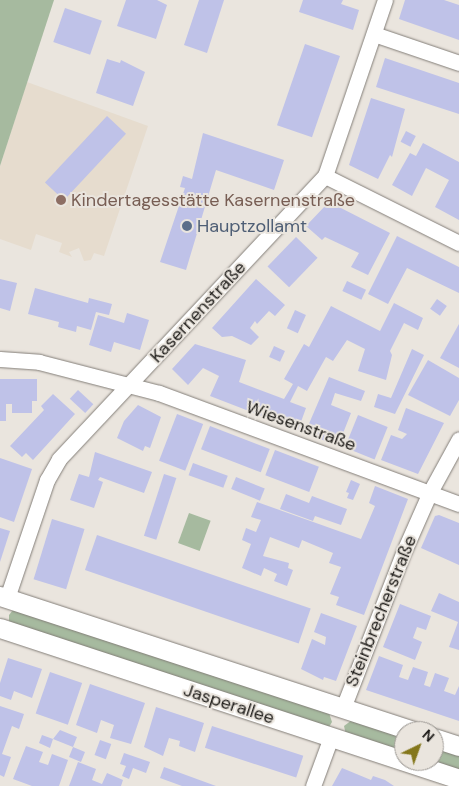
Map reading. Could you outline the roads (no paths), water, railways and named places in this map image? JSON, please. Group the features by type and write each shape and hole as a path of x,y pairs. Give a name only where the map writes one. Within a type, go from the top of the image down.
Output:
{"street":[{"name":"Kasernenstraße","path":"0,618 4,597 52,469 325,176 385,0"},
{"path":"374,34 459,64"},
{"path":"325,176 459,243"},
{"name":"Wiesenstraße","path":"0,359 39,362 159,393 459,504"},
{"name":"Steinbrecherstraße","path":"312,786 430,492 459,439"},
{"name":"Jasperallee","path":"4,597 394,725"},
{"name":"Jasperallee","path":"0,628 459,779"},
{"path":"444,741 459,746"}],"place":[{"name":"Kindertagesstätte Kasernenstraße","path":"61,200"},
{"name":"Hauptzollamt","path":"187,226"}]}
